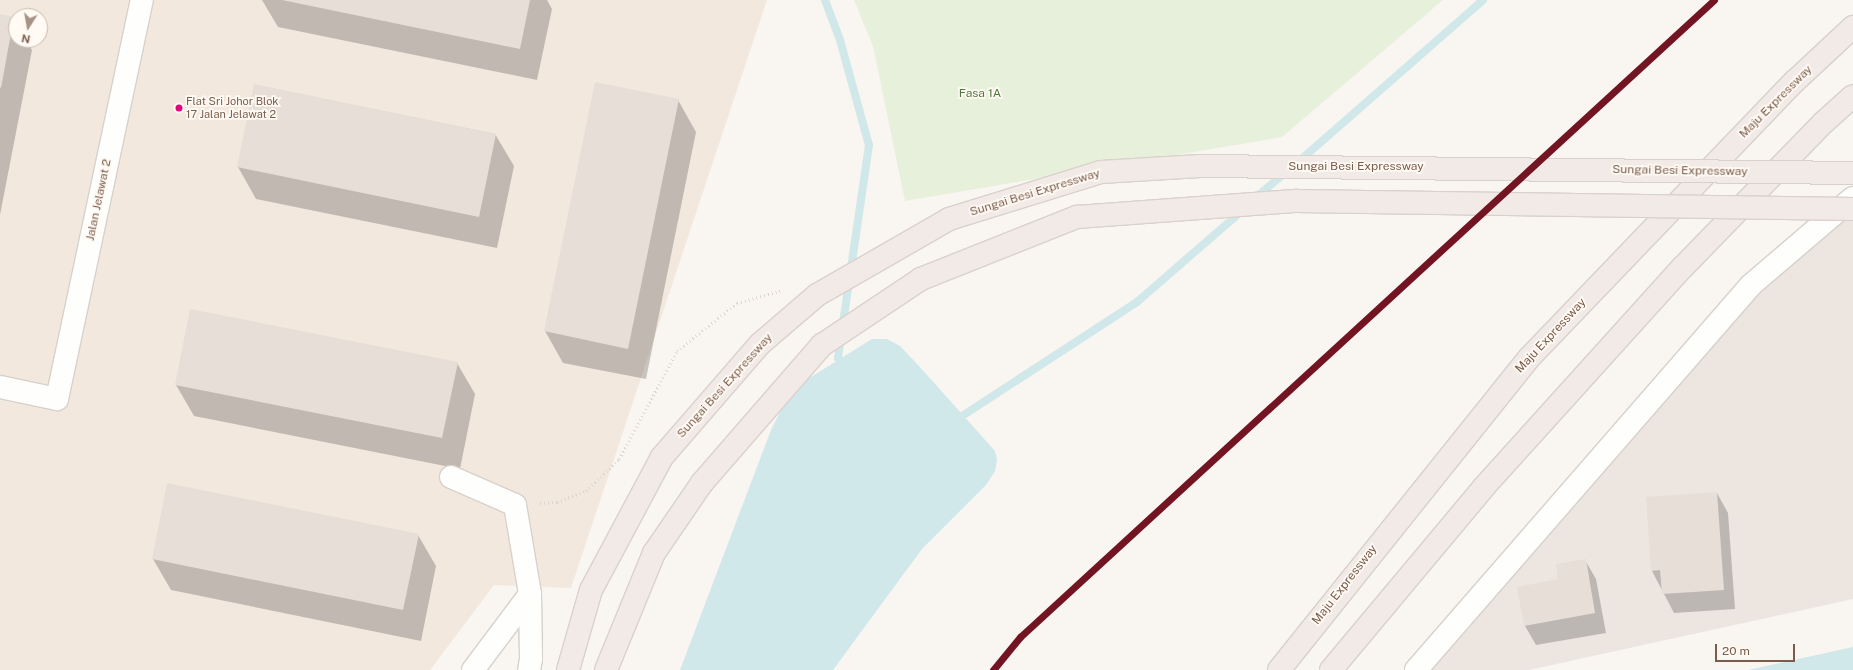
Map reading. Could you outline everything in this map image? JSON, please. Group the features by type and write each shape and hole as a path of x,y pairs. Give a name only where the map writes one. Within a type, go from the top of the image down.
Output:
{"highway":[{"name":"Maju Expressway","path":"1283,664 1529,358 1794,82 1853,28"},
{"path":"1334,665 1483,488 1682,268 1823,123 1853,96"},
{"name":"Sungai Besi Expressway","path":"568,670 591,590 662,457 760,344 817,295 948,219 1100,172 1200,166 1853,173"},
{"path":"606,670 654,554 702,483 822,346 921,279 1077,217 1297,201 1853,208"}],"street":[{"name":"Jalan Jelawat 2","path":"0,387 57,399 142,0"},
{"path":"1416,670 1751,285 1853,198"},
{"path":"451,477 515,506 530,594 531,659 529,670"},
{"path":"473,670 530,594"}],"path":[{"path":"515,506 557,502 586,491 619,459 677,351 737,303 790,288"}],"shaded area":[{"path":"0,0 767,0 571,588 494,585 430,670 0,670"},
{"path":"1853,185 1853,599 1529,670 1409,670"}],"green space":[{"name":"Fasa 1A","path":"854,0 1443,0 1282,137 905,201 873,46"}],"water":[{"path":"872,339 887,339 900,346 919,366 995,451 997,460 995,471 986,485 922,549 833,670 680,670 771,430 786,400 806,380"},
{"path":"1853,647 1853,670 1748,670"}],"building":[{"path":"282,0 530,0 520,49"},
{"path":"0,14 8,16 8,48 1,88"},
{"path":"595,82 679,99 628,349 544,331"},
{"path":"254,84 496,134 479,217 237,167"},
{"path":"190,309 458,362 442,438 175,385"},
{"path":"167,483 419,534 403,610 152,559"},
{"path":"1717,492 1724,590 1662,594 1660,570 1651,571 1646,497"},
{"path":"1586,559 1595,613 1524,626 1517,587 1558,579 1556,564"}],"waterway":[{"path":"825,0 840,40 869,145 838,358 844,366"},
{"path":"1297,163 1483,0"},
{"path":"1254,199 1286,172"},
{"path":"956,420 1137,302 1243,210"}],"transit line":[{"path":"993,670 1020,637 1714,0"}],"place":[{"name":"Flat Sri Johor Blok 17 Jalan Jelawat 2","path":"179,108"}]}
